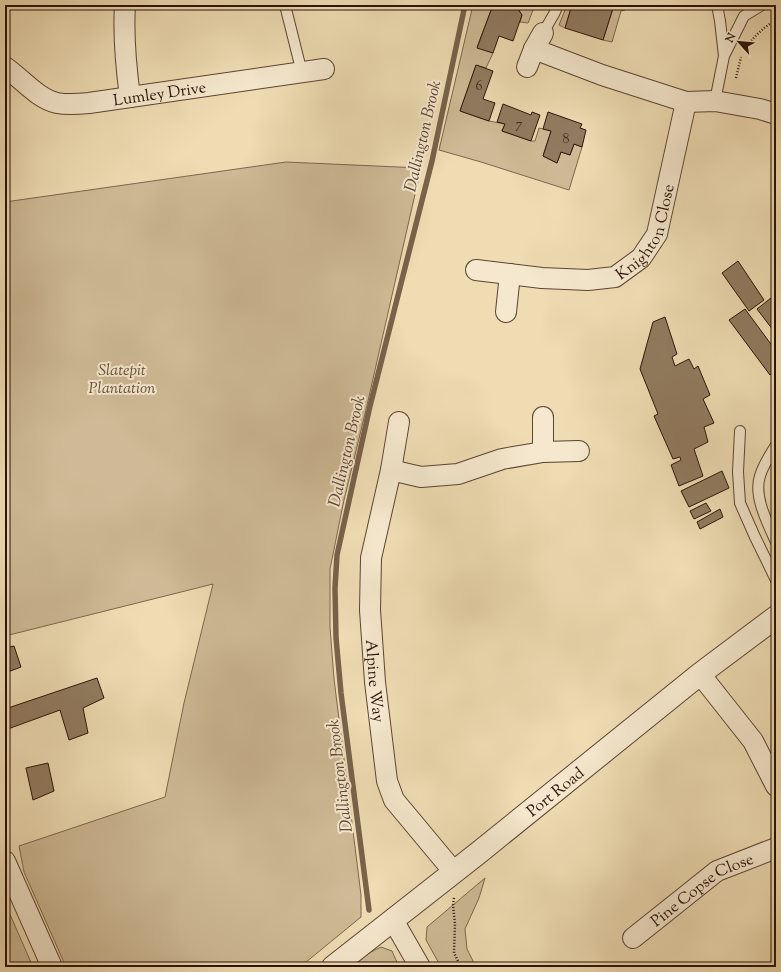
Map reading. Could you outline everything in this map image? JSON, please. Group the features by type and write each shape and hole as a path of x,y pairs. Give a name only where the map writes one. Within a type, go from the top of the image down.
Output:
{"street":[{"path":"125,5 124,22 126,60 130,97"},
{"path":"535,50 602,75 686,102 723,102 760,109 776,114"},
{"name":"Lumley Drive","path":"5,67 42,96 56,103 76,104 324,70"},
{"name":"Knighton Close","path":"476,270 542,278 588,280 615,277 641,258 657,234 686,102"},
{"path":"506,312 510,274"},
{"path":"542,452 543,417"},
{"name":"Alpine Way","path":"399,422 391,470 371,558 370,610 375,682 387,781 394,800 454,872"},
{"path":"391,470 421,476 458,474 502,459 542,452 579,451"},
{"name":"Port Road","path":"334,967 700,674 776,617"},
{"path":"700,674 753,741 776,786"},
{"name":"Pine Copse Close","path":"633,938 717,871 776,848"},
{"path":"5,860 52,967"},
{"path":"389,923 420,967"}],"lane":[{"path":"285,5 302,72"},
{"path":"535,50 558,5"},
{"path":"717,5 724,56 723,102"},
{"path":"724,56 744,16 762,5"},
{"path":"740,431 738,472 740,503 754,537 776,580"},
{"path":"776,445 765,462 759,477 758,492 766,520 776,542"}],"path":[{"path":"745,49 752,38 768,24 776,20"},
{"path":"723,102 742,54"},
{"path":"454,897 454,953 461,967"}],"green space":[{"path":"473,5 493,5 477,47 493,53 486,68 476,65 460,111 489,121 505,124 502,131 531,141 535,141 539,128 551,131 543,156 557,163 561,152 570,155 574,144 582,147 569,190 439,150"},
{"path":"505,5 535,5 528,23 520,22 522,15 518,9"},
{"path":"567,5 572,5 565,28 559,25"},
{"path":"614,5 626,5 625,10 621,11 612,42 603,40"},
{"name":"Slatepit Plantation","path":"286,162 421,168 344,500 330,569 330,627 334,679 361,895 361,917 300,967 66,967 24,872 19,846 165,797 184,703 213,584 5,636 5,202"},
{"path":"485,878 479,898 465,929 467,949 476,967 441,967 426,940 427,927"},
{"path":"5,903 33,967 5,967"},
{"path":"381,947 392,951 399,967 349,967 363,956"}],"building":[{"path":"493,5 505,5 518,9 522,15 513,41 499,36 493,53 477,48"},
{"path":"572,5 587,8 588,5 600,7 601,5 614,5 603,40 565,28"},
{"path":"476,65 493,71 483,99 495,103 489,121 460,111"},
{"path":"503,104 531,115 532,112 540,115 531,141 502,131 505,124 497,122"},
{"path":"548,112 582,124 580,128 586,130 582,147 574,144 570,155 561,152 557,163 543,156 551,131 543,129"},
{"path":"738,261 764,300 749,311 722,273"},
{"path":"771,298 776,304 776,334 757,309"},
{"path":"745,309 776,351 776,371 770,375 729,320"},
{"path":"665,317 677,354 672,357 675,366 689,359 694,369 698,366 710,395 703,399 714,423 704,427 708,442 694,449 703,476 679,486 671,465 681,460 680,457 673,459 654,416 658,414 640,369 653,322"},
{"path":"722,471 729,488 689,507 681,491"},
{"path":"706,503 711,511 694,519 690,511"},
{"path":"720,509 723,517 700,529 697,522"},
{"path":"14,646 21,667 5,673 5,648"},
{"path":"97,678 104,698 83,708 88,733 69,740 60,710 5,730 5,709"},
{"path":"48,763 54,791 33,800 26,768"}],"waterway":[{"name":"Dallington Brook","path":"369,910 341,693 336,638 335,588 337,555 370,406 432,161 465,5"}]}
